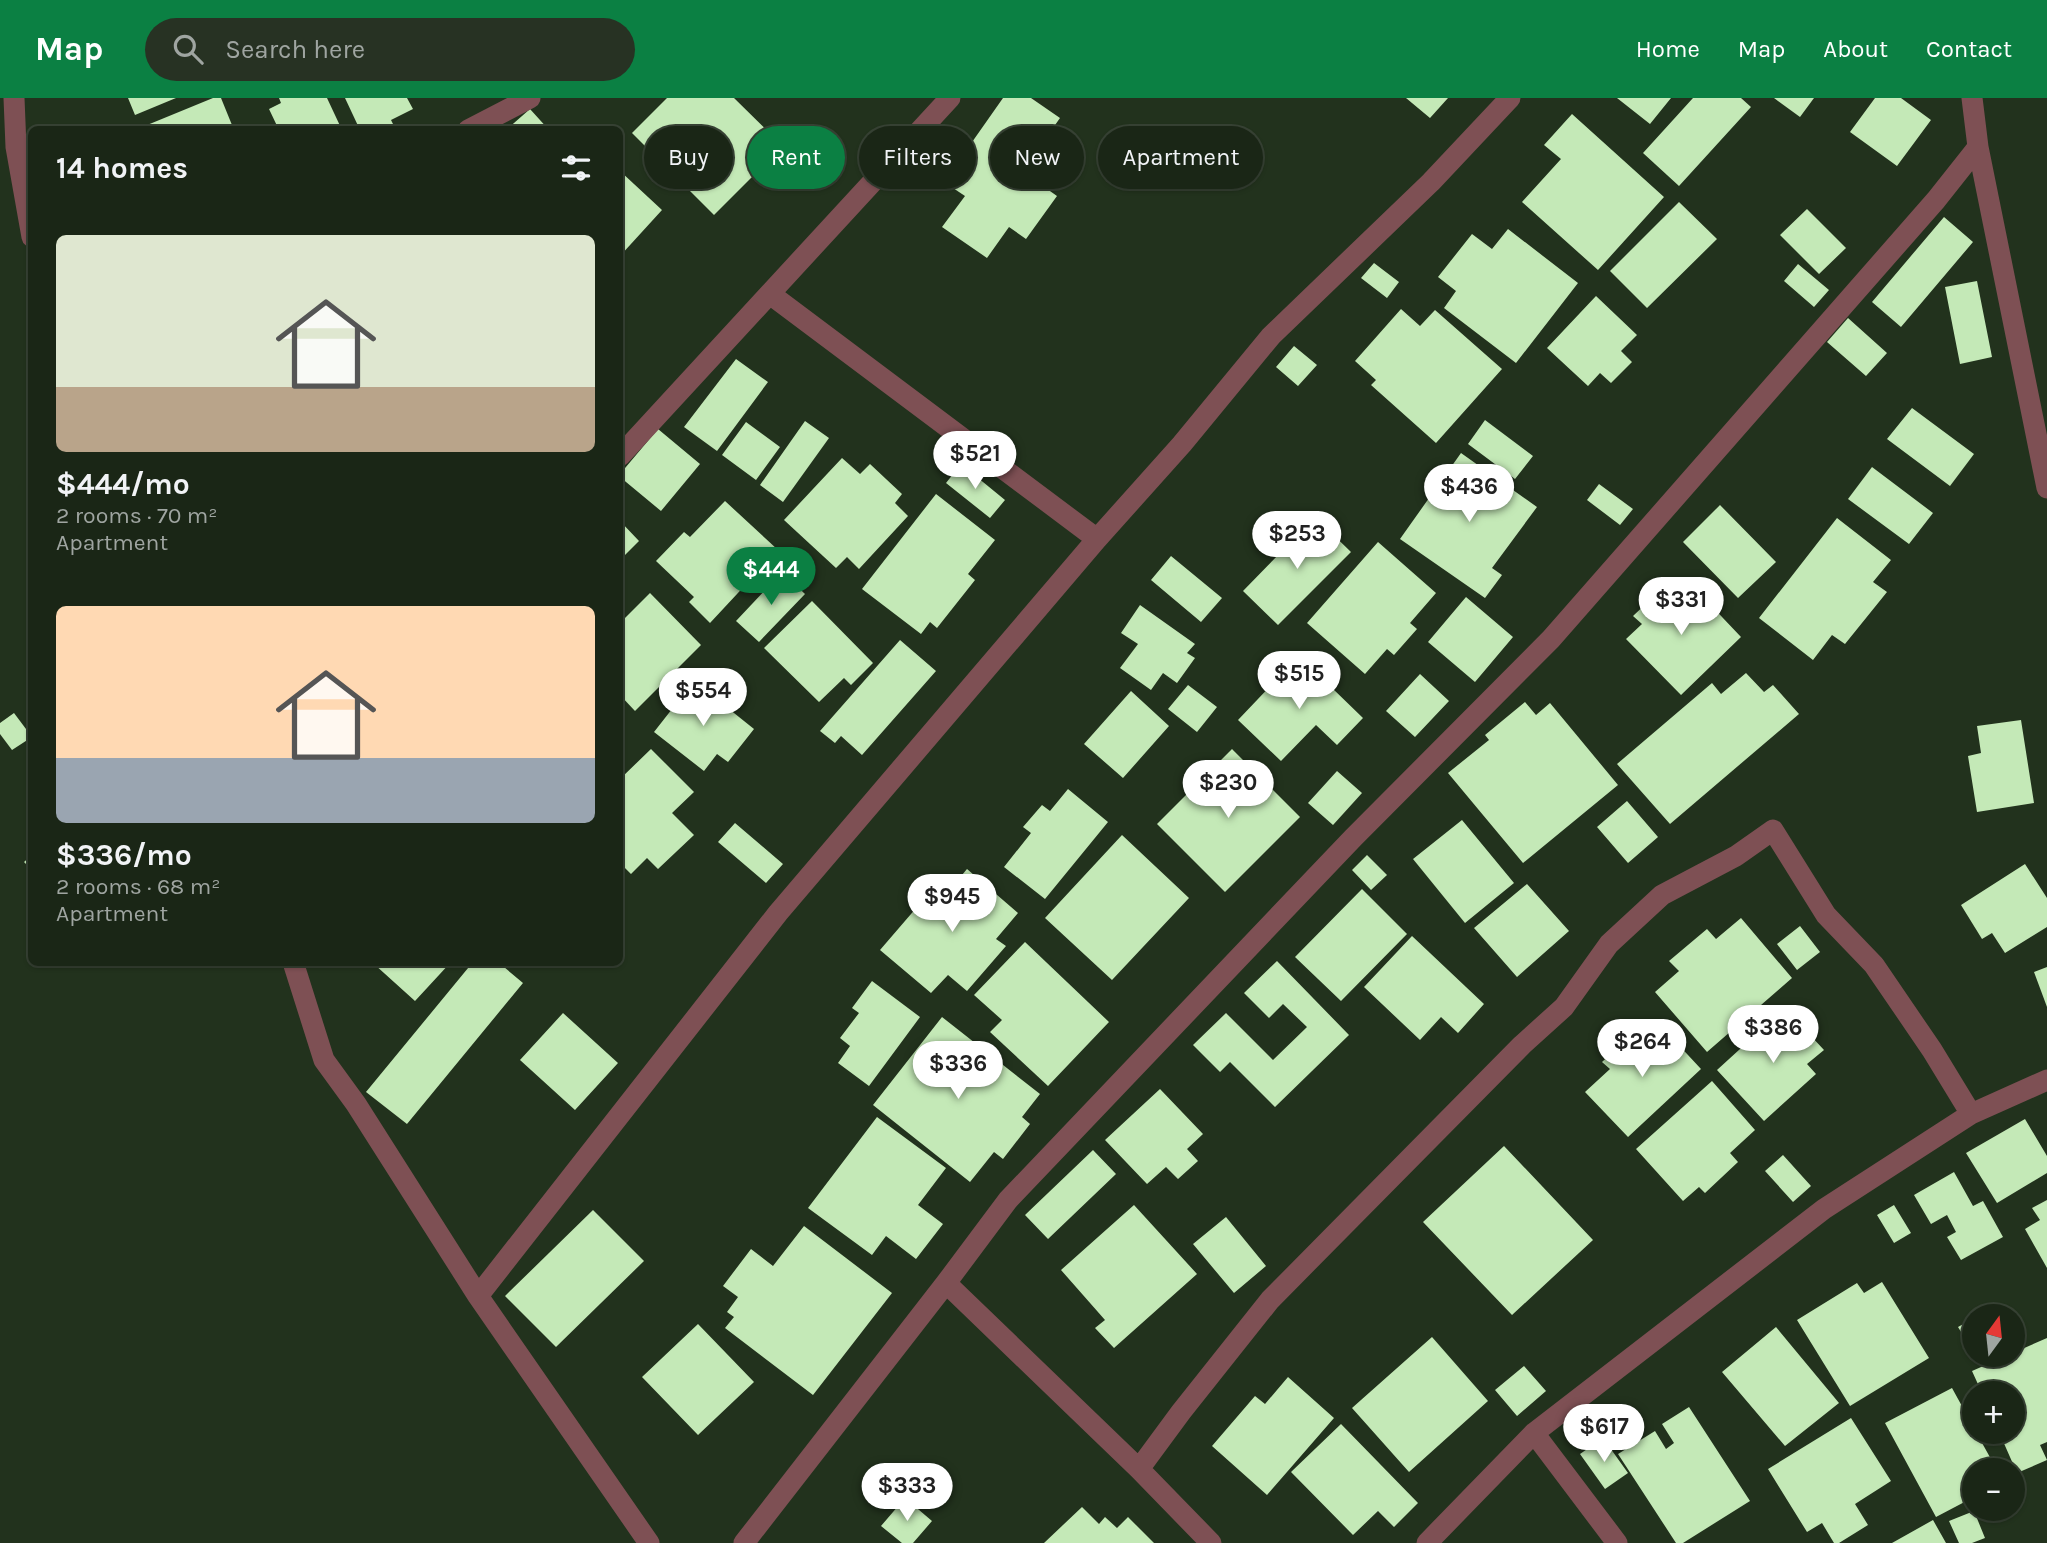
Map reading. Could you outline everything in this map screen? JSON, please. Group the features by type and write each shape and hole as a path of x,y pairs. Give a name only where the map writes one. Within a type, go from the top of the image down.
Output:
{"street":[{"path":"14,98 16,147 28,214"},
{"path":"476,126 530,98"},
{"path":"623,453 950,98"},
{"path":"478,1296 778,913 1097,539 1182,444 1271,336 1431,182 1510,98"},
{"path":"1972,98 1978,147 2047,488"},
{"path":"744,1543 1008,1200 1353,838 1551,639 1936,200 1978,147"},
{"path":"770,294 1097,539"},
{"path":"1139,1469 1270,1300 1522,1045 1564,1007 1609,944 1662,895 1736,856 1773,830 1826,915 1874,965 1932,1050 1971,1114"},
{"path":"294,966 324,1060 356,1104 478,1296 649,1543"},
{"path":"1427,1543 1534,1433 1824,1209 1971,1114 2047,1080"},
{"path":"946,1283 1139,1469 1211,1543"},
{"path":"1534,1433 1617,1543"}],"building":[{"path":"128,98 176,98 135,115"},
{"path":"213,98 221,98 232,126 145,126"},
{"path":"279,98 327,98 340,126 277,126 269,109 281,103"},
{"path":"345,98 407,98 413,109 391,120 394,126 358,126"},
{"path":"667,98 734,98 763,126 747,126 747,182 714,215 688,189 733,189 733,126 644,126 644,145 632,133"},
{"path":"1003,98 1031,98 1060,118 1054,126 990,126 990,189 1047,189 1057,196 1026,239 1009,227 987,258 942,227 965,196 954,189 976,189 976,136"},
{"path":"1406,98 1448,98 1430,118"},
{"path":"1617,98 1671,98 1650,124"},
{"path":"1693,98 1741,98 1751,107 1679,186 1643,153"},
{"path":"1774,98 1814,98 1800,117"},
{"path":"1875,98 1901,98 1931,120 1897,166 1850,132"},
{"path":"530,109 545,126 511,126"},
{"path":"1572,114 1664,197 1598,270 1522,202 1561,159 1544,145"},
{"path":"623,174 662,210 623,253"},
{"path":"1679,202 1717,239 1647,308 1610,271"},
{"path":"1807,209 1846,248 1819,274 1780,235"},
{"path":"1944,217 1973,242 1901,327 1872,302"},
{"path":"1508,229 1578,283 1516,363 1444,308 1456,291 1438,277 1472,234 1492,249"},
{"path":"1374,263 1399,282 1387,298 1361,278"},
{"path":"1798,264 1829,290 1814,307 1784,281"},
{"path":"1977,281 1992,357 1960,364 1945,287"},
{"path":"1596,296 1637,335 1621,351 1632,362 1611,383 1600,373 1588,386 1547,348"},
{"path":"1401,309 1420,326 1435,310 1502,369 1436,443 1371,385 1376,380 1355,361"},
{"path":"1848,318 1887,353 1866,376 1827,342"},
{"path":"1294,346 1317,365 1298,386 1276,367"},
{"path":"736,359 768,382 717,451 684,427"},
{"path":"1912,408 1974,454 1950,486 1887,439"},
{"path":"1485,420 1533,456 1515,479 1468,444"},
{"path":"805,421 829,438 783,502 760,485"},
{"path":"746,422 780,447 756,480 722,455"},
{"path":"658,429 700,464 661,511 623,479 623,470"},
{"path":"1461,453 1537,507 1492,568 1502,575 1485,598 1400,539"},
{"path":"842,458 860,474 870,464 902,494 895,503 908,516 859,569 847,557 836,568 784,520"},
{"path":"961,464 1005,500 990,518 946,483"},
{"path":"1872,467 1933,513 1909,544 1848,499"},
{"path":"1599,484 1633,509 1620,525 1587,500"},
{"path":"936,494 995,540 968,574 975,580 937,628 930,622 921,634 862,589"},
{"path":"725,501 778,550 710,623 689,602 694,597 656,561 684,532 690,537"},
{"path":"1720,505 1776,562 1738,598 1683,542"},
{"path":"1315,517 1351,552 1278,625 1243,591"},
{"path":"1837,518 1891,560 1873,582 1887,592 1845,644 1832,635 1813,660 1759,618"},
{"path":"623,524 639,541 623,557"},
{"path":"1378,542 1436,593 1410,623 1417,629 1394,655 1387,649 1365,674 1307,623"},
{"path":"1171,556 1222,598 1201,622 1151,580"},
{"path":"782,572 805,594 759,642 736,621"},
{"path":"1668,583 1693,609 1704,598 1741,637 1681,695 1626,639 1642,624 1633,616"},
{"path":"650,593 701,645 635,711 623,698 623,620"},
{"path":"1466,597 1513,637 1475,682 1428,642"},
{"path":"812,601 873,663 851,685 844,678 819,702 764,648"},
{"path":"1140,605 1195,644 1187,653 1195,658 1177,683 1163,673 1151,690 1120,668 1138,644 1121,633"},
{"path":"900,640 936,671 862,755 841,736 835,743 820,731"},
{"path":"1299,656 1363,718 1337,745 1316,725 1281,761 1238,720"},
{"path":"1746,673 1764,692 1773,685 1799,714 1670,824 1617,764 1712,683 1721,694"},
{"path":"1420,674 1449,701 1415,737 1386,711"},
{"path":"694,681 754,729 728,762 717,754 704,771 654,732"},
{"path":"1188,685 1217,707 1197,732 1168,709"},
{"path":"1131,691 1169,726 1123,778 1084,744"},
{"path":"1525,702 1536,715 1550,703 1618,785 1523,863 1448,773 1489,740 1485,735"},
{"path":"14,713 28,732 28,740 12,750 0,734 0,723"},
{"path":"2021,720 2034,803 1977,812 1968,756 1981,753 1977,726"},
{"path":"651,749 694,792 672,813 694,835 658,869 647,858 631,874 623,866 623,776"},
{"path":"1232,749 1300,817 1225,892 1157,824"},
{"path":"1337,771 1362,793 1333,825 1308,803"},
{"path":"1068,789 1108,822 1045,899 1004,867 1031,833 1023,827 1042,805 1050,811"},
{"path":"1627,801 1658,837 1628,863 1597,827"},
{"path":"1462,820 1514,883 1465,923 1413,859"},
{"path":"735,823 783,864 766,883 718,842"},
{"path":"1122,835 1189,898 1112,980 1045,918"},
{"path":"1367,855 1387,875 1371,890 1352,870"},
{"path":"2025,864 2047,898 2047,927 2005,953 1992,933 1982,939 1961,905"},
{"path":"967,869 1018,913 996,939 1006,946 967,991 948,975 931,993 880,950 942,878 952,887"},
{"path":"1527,884 1569,931 1517,977 1474,928"},
{"path":"1362,889 1407,934 1341,1001 1295,957"},
{"path":"1741,918 1792,978 1707,1052 1655,992 1679,971 1669,961 1707,929 1716,939"},
{"path":"1800,926 1820,952 1797,970 1777,944"},
{"path":"1412,936 1484,1004 1458,1033 1441,1017 1420,1040 1364,987"},
{"path":"1025,942 1109,1022 1048,1086 990,1032 1002,1020 974,995"},
{"path":"1277,961 1349,1035 1275,1107 1230,1062 1220,1072 1193,1045 1226,1013 1273,1060 1307,1027 1283,1004 1269,1018 1244,993"},
{"path":"376,966 447,966 415,1001"},
{"path":"470,966 503,966 523,983 407,1124 366,1092"},
{"path":"2047,967 2047,1007 2034,972"},
{"path":"872,981 920,1017 869,1086 838,1063 850,1046 840,1038 859,1013 852,1008"},
{"path":"1785,1008 1824,1050 1807,1064 1816,1074 1764,1121 1717,1070"},
{"path":"563,1013 618,1063 575,1110 520,1060"},
{"path":"942,1017 1040,1094 1022,1117 1030,1124 1003,1159 994,1152 970,1182 873,1105"},
{"path":"1661,1026 1701,1069 1628,1137 1585,1092 1610,1069 1602,1062 1636,1030 1646,1041"},
{"path":"1712,1081 1755,1130 1730,1153 1738,1162 1705,1193 1699,1187 1683,1201 1636,1149"},
{"path":"1160,1089 1203,1134 1187,1149 1198,1161 1178,1179 1166,1167 1147,1184 1105,1140"},
{"path":"877,1117 946,1168 918,1205 943,1224 916,1259 886,1236 872,1255 808,1208"},
{"path":"2025,1119 2047,1156 2047,1173 1997,1203 1966,1153"},
{"path":"1504,1146 1593,1240 1512,1315 1423,1222"},
{"path":"1093,1150 1116,1174 1048,1239 1025,1215"},
{"path":"1783,1155 1811,1186 1793,1202 1765,1171"},
{"path":"1954,1172 1973,1206 1983,1201 2003,1237 1961,1260 1947,1237 1956,1232 1947,1215 1931,1224 1914,1195"},
{"path":"2047,1200 2047,1268 2025,1229 2040,1220 2032,1208"},
{"path":"1134,1205 1197,1274 1114,1348 1095,1328 1105,1320 1061,1270"},
{"path":"1894,1205 1911,1233 1894,1243 1877,1215"},
{"path":"593,1210 644,1261 556,1347 505,1296"},
{"path":"1226,1217 1266,1266 1234,1293 1193,1244"},
{"path":"804,1226 892,1293 813,1395 725,1328 734,1317 727,1312 738,1297 723,1286 751,1249 773,1266"},
{"path":"1882,1282 1929,1358 1850,1406 1797,1320 1857,1283 1864,1293"},
{"path":"698,1324 754,1382 698,1435 642,1377"},
{"path":"1776,1327 1839,1403 1785,1446 1722,1372"},
{"path":"1432,1337 1488,1401 1409,1472 1352,1408"},
{"path":"2047,1338 2047,1442 2040,1445 2047,1460 2025,1470 2025,1458 2010,1458 2004,1444 2025,1444 2025,1381 1977,1381 1972,1371 1981,1367 2025,1367 2025,1348"},
{"path":"1524,1366 1546,1391 1517,1416 1495,1390"},
{"path":"1288,1377 1334,1418 1267,1495 1212,1446 1255,1396 1265,1404"},
{"path":"1952,1388 1962,1406 1962,1444 1983,1444 1990,1458 1962,1458 1962,1503 1936,1517 1885,1423"},
{"path":"1689,1407 1750,1501 1683,1543 1676,1543 1618,1454 1655,1431 1666,1449 1674,1443 1662,1424"},
{"path":"1851,1418 1891,1481 1855,1504 1868,1525 1839,1543 1834,1543 1822,1523 1807,1532 1768,1469"},
{"path":"1341,1424 1418,1503 1394,1527 1378,1511 1353,1535 1291,1472"},
{"path":"1603,1438 1628,1473 1605,1489 1580,1454"},
{"path":"905,1498 932,1521 913,1543 902,1543 881,1526"},
{"path":"1082,1507 1099,1524 1105,1517 1117,1528 1128,1517 1154,1543 1044,1543"},
{"path":"1962,1516 1962,1521 1978,1521 1985,1538 1972,1543 1959,1543 1949,1521"},
{"path":"1933,1520 1946,1543 1892,1543"}]}
